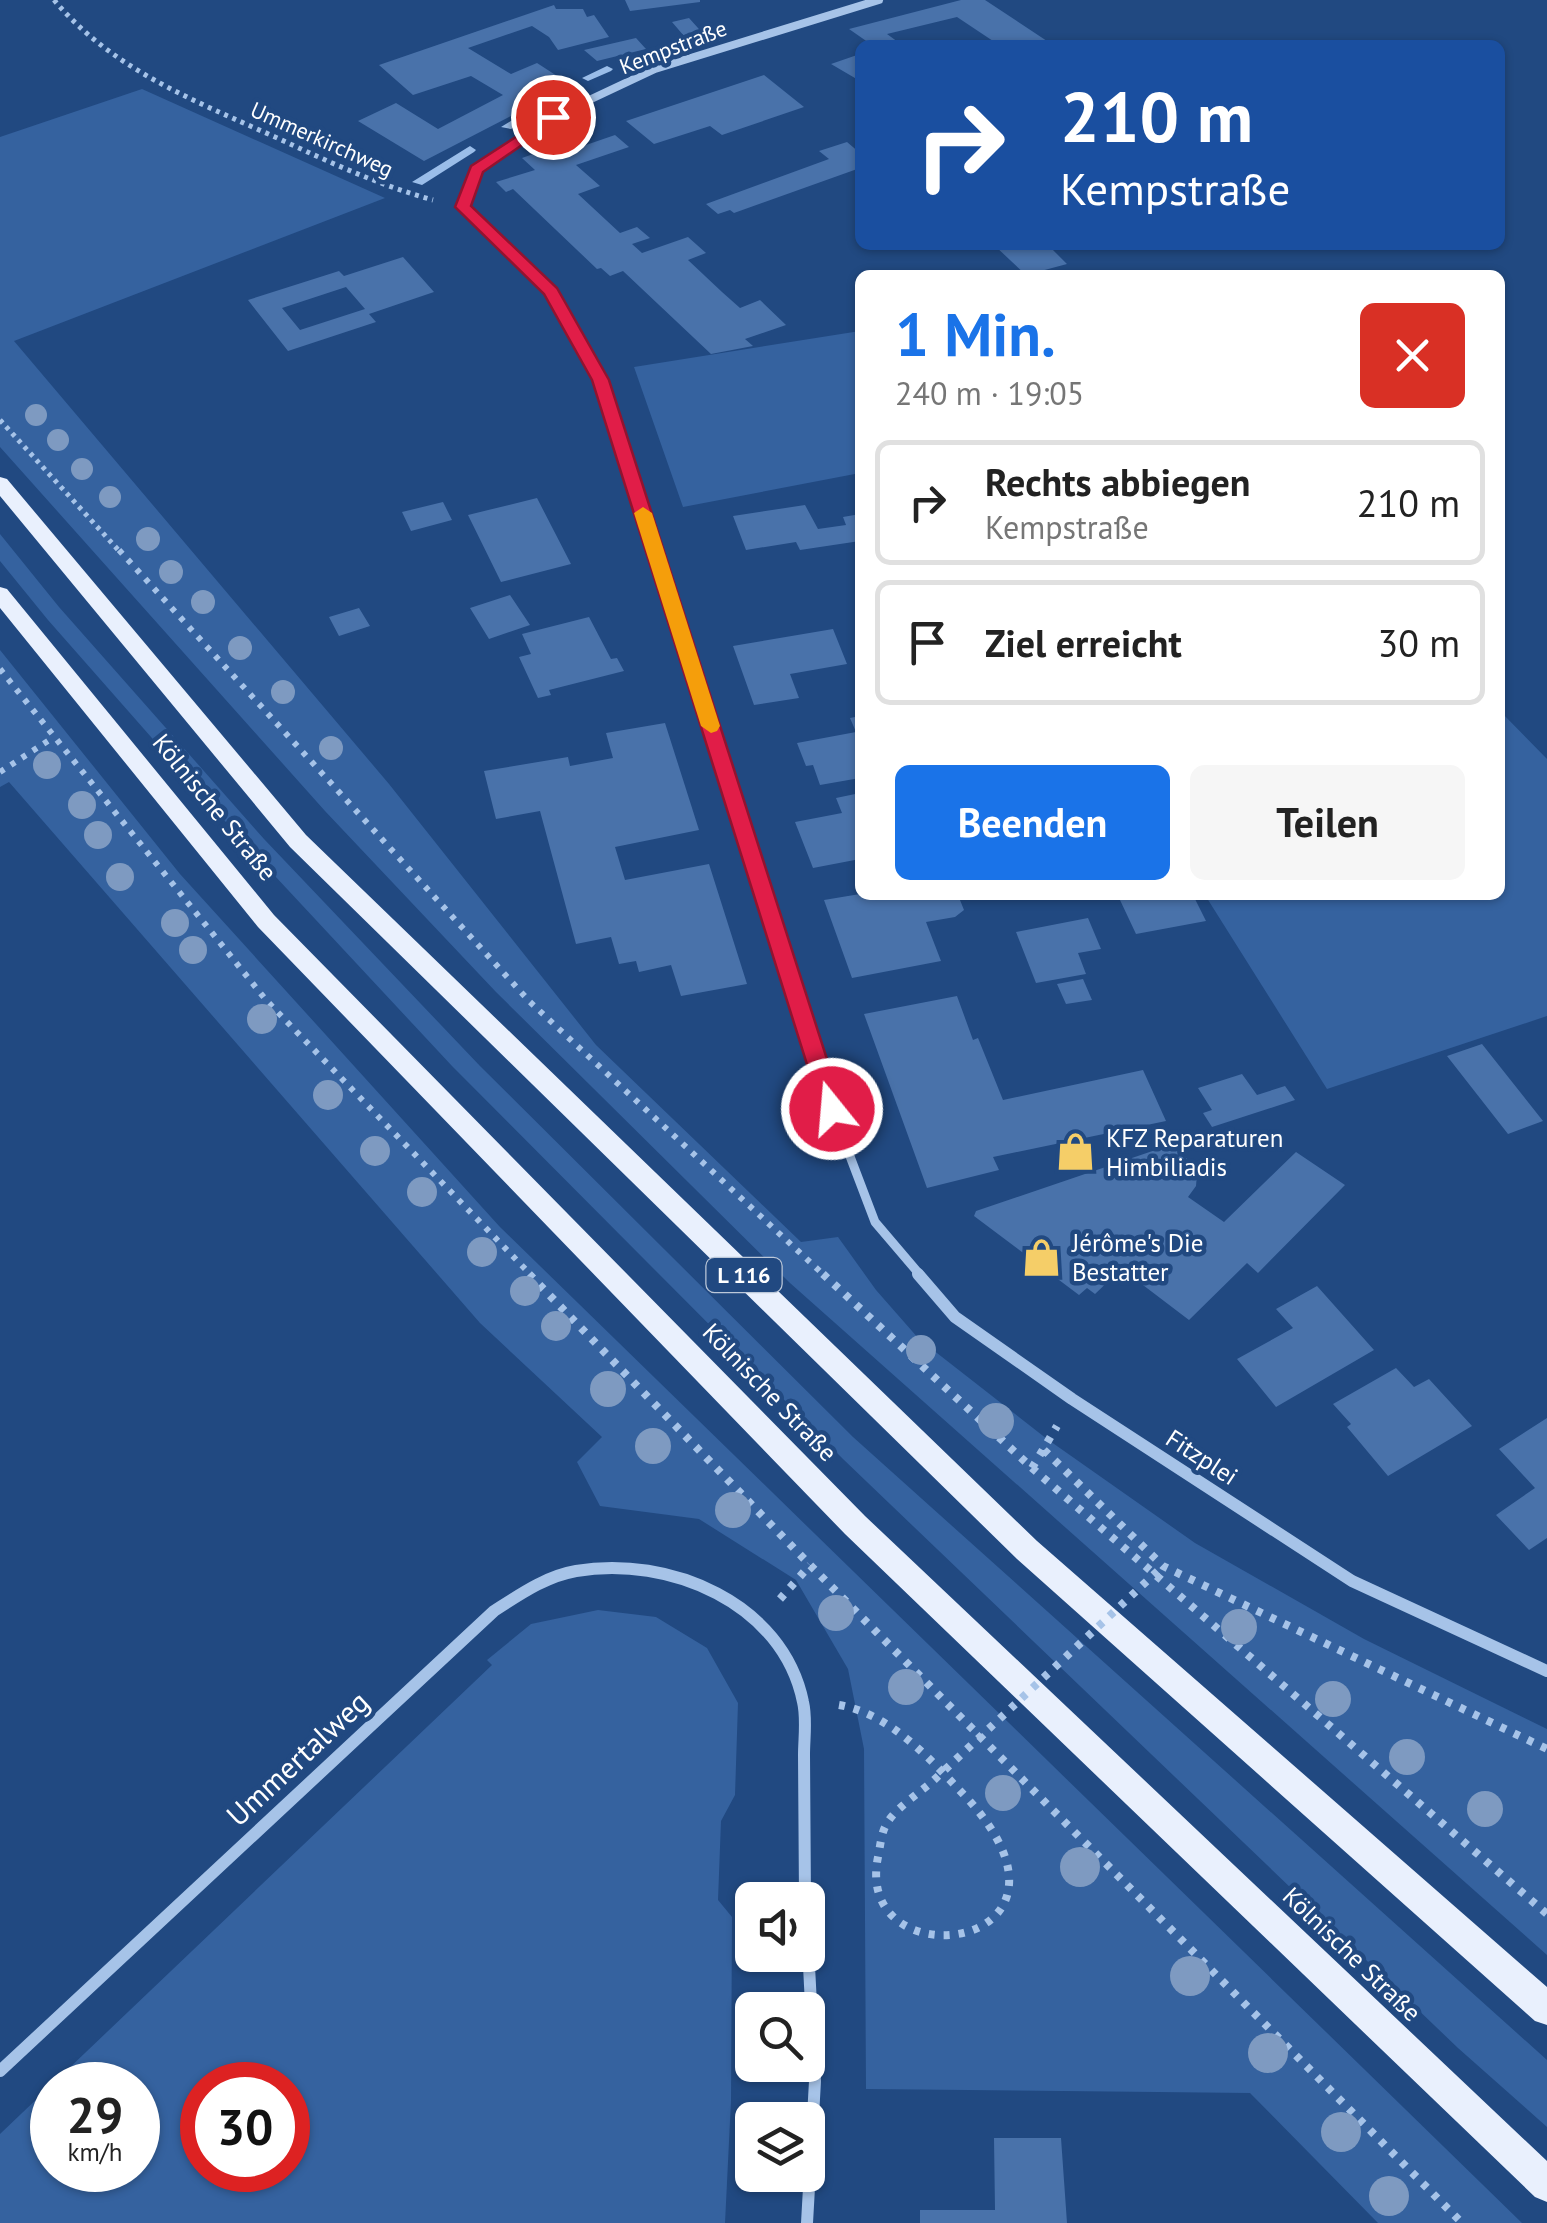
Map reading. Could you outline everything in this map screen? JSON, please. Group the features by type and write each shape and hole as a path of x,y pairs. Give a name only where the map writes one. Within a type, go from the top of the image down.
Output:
{"main road":[{"name":"Kölnische Straße","path":"0,484 298,841 1028,1550 1547,2008"},
{"name":"Kölnische Straße","path":"0,594 266,921 855,1526 1547,2185"}],"street":[{"name":"Kempstraße","path":"463,207 476,169 553,117 655,70 879,0"},
{"name":"Fitzplei","path":"463,207 551,291 601,380 832,1109 874,1222 955,1317 1072,1399 1352,1581 1547,1671"},
{"name":"Ummertalweg","path":"0,2071 494,1611 530,1587 574,1572 620,1568 670,1572 721,1594 759,1622 789,1660 803,1701"},
{"path":"803,1701 805,1882"},
{"path":"807,2223 814,2081 809,1972"}],"path":[{"name":"Ummerkirchweg","path":"54,0 68,19 146,79 388,188 463,207"},
{"path":"0,420 530,1002 1032,1468 1547,1914"},
{"path":"0,669 266,1000 810,1565 1462,2223"},
{"path":"0,772 54,737"},
{"path":"1032,1468 1072,1399"},
{"path":"1044,1450 1163,1566 1547,1749"},
{"path":"759,1622 810,1565"},
{"path":"803,1701 866,1708 972,1800 998,1839 1006,1868 1007,1899 992,1919 973,1931 947,1938 920,1932 896,1919 874,1878 885,1825 934,1780 1163,1566"}],"shaded area":[{"path":"142,89 385,198 14,341 389,784 596,1045 801,1242 838,1237 876,1290 919,1339 1047,1439 1195,1543 1364,1639 1547,1729 1547,1955 790,1283 496,992 325,811 0,447 0,137"},
{"path":"855,332 855,474 683,507 634,367"},
{"path":"0,534 59,607 264,839 480,1066 853,1437 1547,2060 1547,2127 1458,2048 843,1459 452,1066 247,846 48,620 0,561"},
{"path":"0,650 180,874 500,1227 1522,2223 1378,2223 1250,2093 866,2089 864,1749 848,1669 796,1580 699,1519 600,1506 577,1462 602,1437 480,1323 9,782 0,787"},
{"path":"1505,716 1547,759 1547,1016 1327,1089 1208,900 1505,900"},
{"path":"598,1610 656,1617 707,1648 738,1703 735,1795 721,1821 718,1900 732,1917 731,2101 725,2223 0,2223 0,2134 30,2105 30,2192 160,2192 160,2062 76,2062 492,1665 487,1660 531,1624"}],"building":[{"path":"625,0 700,0 700,2 630,11"},
{"path":"961,0 985,0 1045,40 992,40 957,17 887,34 895,40 865,40 849,29"},
{"path":"554,5 556,9 583,9 587,17 594,15 609,37 558,50 549,37 532,26 468,48 511,74 537,63 571,85 424,161 358,121 396,103 438,129 503,95 471,76 413,95 379,65"},
{"path":"689,18 707,38 690,43 672,22"},
{"path":"636,38 646,49 597,61 584,50"},
{"path":"855,56 855,78 831,64"},
{"path":"764,75 804,107 722,135 710,126 654,144 626,121"},
{"path":"615,135 629,147 576,165 600,186 578,194 620,233 637,227 650,238 632,244 642,253 688,237 706,253 688,260 722,292 740,308 760,300 786,325 745,339 753,346 711,354 623,271 610,276 597,269 513,189 506,192 496,182 535,170 522,158 547,149 554,156"},
{"path":"847,142 855,149 855,170 734,213 730,210 718,214 706,204 829,159 819,151"},
{"path":"999,250 1053,250 1067,264 1045,270 1021,270"},
{"path":"403,257 434,292 369,314 376,322 288,351 248,300 339,271 344,276","holes":["346,287 365,309 300,330 282,308"]},
{"path":"537,498 571,564 501,582 468,515"},
{"path":"443,502 452,520 411,531 402,512"},
{"path":"805,505 818,529 846,525 843,517 855,515 855,542 800,550 796,542 746,550 733,516"},
{"path":"510,595 530,625 489,639 470,608"},
{"path":"359,608 370,626 339,636 329,617"},
{"path":"589,617 611,659 617,658 624,671 549,690 551,695 538,698 519,657 531,654 522,634"},
{"path":"833,629 847,664 790,674 799,698 754,705 733,646"},
{"path":"665,723 699,830 615,847 625,880 709,864 747,984 681,996 671,965 639,972 636,961 619,964 611,937 576,944 540,811 496,819 484,771 568,757 570,766 613,758 606,733"},
{"path":"855,732 855,779 820,785 813,765 806,766 797,743"},
{"path":"855,794 855,860 813,868 795,822 842,813 836,798"},
{"path":"855,895 855,900 960,900 964,910 955,917 926,922 941,961 852,978 824,900"},
{"path":"1120,900 1196,900 1206,921 1136,934"},
{"path":"1088,918 1101,949 1078,953 1086,974 1036,983 1016,932"},
{"path":"1083,979 1092,1000 1066,1004 1057,984"},
{"path":"957,996 973,1040 978,1038 1003,1100 1143,1070 1166,1121 993,1157 999,1170 927,1188 864,1014"},
{"path":"1482,1044 1543,1121 1508,1134 1447,1056"},
{"path":"1242,1074 1257,1095 1285,1086 1295,1100 1212,1127 1203,1113 1212,1110 1198,1088"},
{"path":"1176,1143 1197,1174 1196,1186 1188,1197 1224,1222 1296,1152 1345,1185 1258,1273 1247,1263 1189,1320 1114,1263 1108,1268 1116,1274 1095,1294 1087,1288 1079,1295 974,1216 976,1211"},
{"path":"1317,1286 1374,1350 1276,1407 1237,1359 1293,1328 1276,1309"},
{"path":"1396,1368 1414,1387 1429,1379 1472,1426 1388,1476 1333,1404"},
{"path":"1547,1418 1547,1538 1529,1550 1496,1515 1535,1488 1499,1449"},
{"path":"994,2138 1061,2138 1067,2223 920,2223 920,2210 995,2210"}],"waterway":[{"path":"671,51 719,38"},
{"path":"588,78 607,69"},
{"path":"507,127 572,87"},
{"path":"418,182 470,150"}],"slow traffic":[{"path":"643,513 711,726"}],"place":[{"name":"KFZ Reparaturen Himbiliadis","path":"1076,1152"},
{"name":"Jérôme's Die Bestatter","path":"1042,1257"}],"route":[{"path":"553,117 476,169 463,207 551,291 601,380 832,1109"}]}
